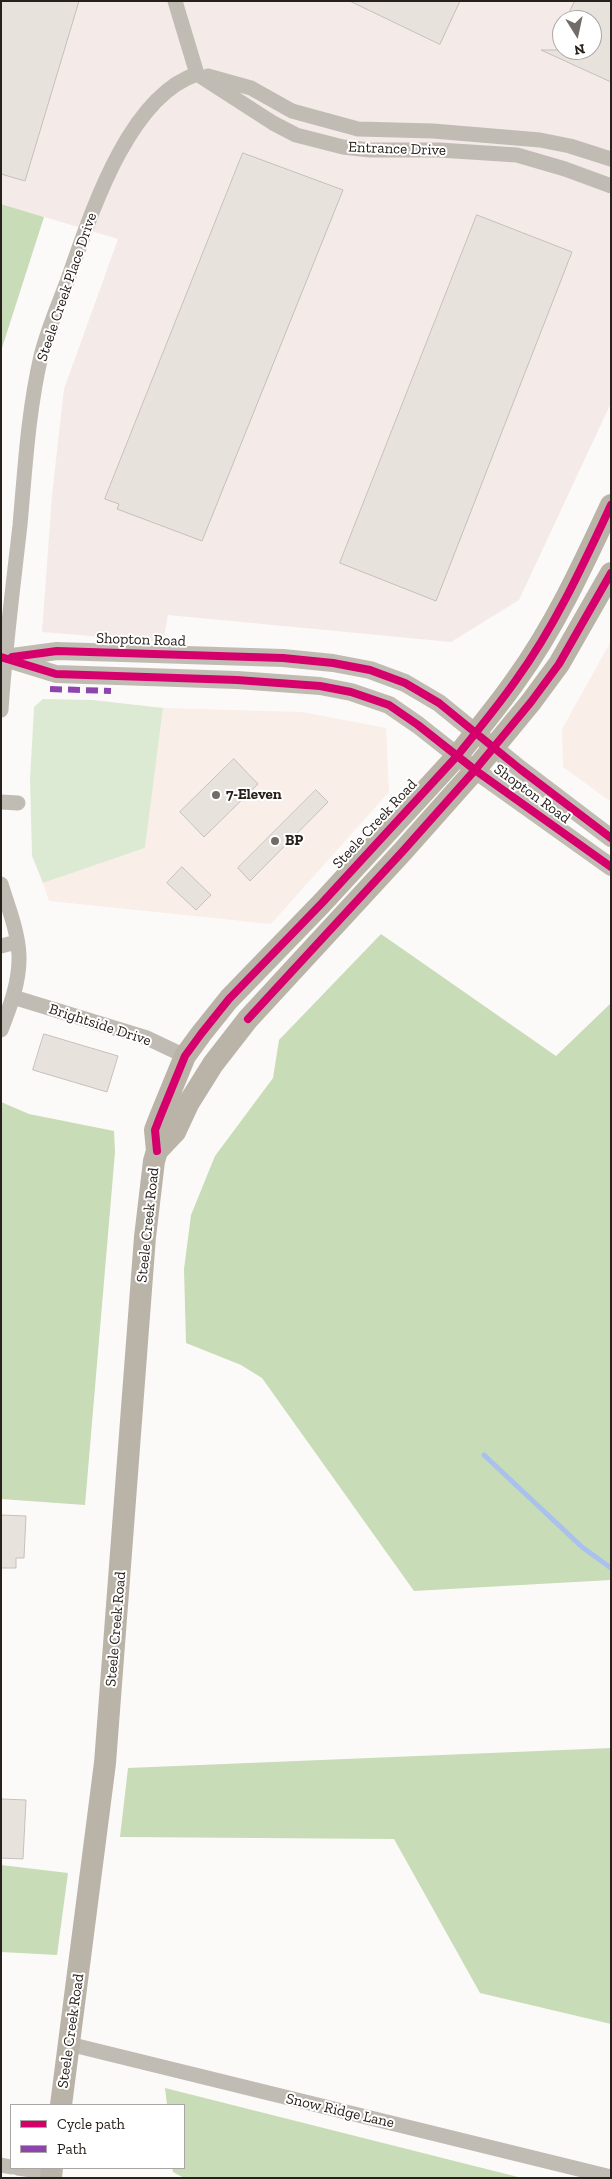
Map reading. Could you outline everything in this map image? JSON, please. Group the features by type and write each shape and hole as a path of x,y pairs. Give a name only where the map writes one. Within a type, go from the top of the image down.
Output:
{"main road":[{"name":"Steele Creek Road","path":"61,2104 105,1763 145,1236 154,1161 157,1151 155,1130 185,1056 229,999 322,903 457,756 517,679 579,572 611,505"},
{"name":"Steele Creek Road","path":"157,1151 175,1132 188,1104 213,1064 248,1019 475,770 559,664 611,573"}],"street":[{"path":"175,1 198,74"},
{"name":"Entrance Drive","path":"198,74 242,85 292,111 358,130 433,132 540,140 570,146 611,159"},
{"name":"Entrance Drive","path":"198,74 273,123 296,135 343,147 370,150 439,150 517,155 565,169 611,186"},
{"name":"Steele Creek Place Drive","path":"1,710 4,658 31,411 41,355 84,236 113,166 134,128 154,102 183,78 198,74"},
{"name":"Shopton Road","path":"4,658 57,651 283,658 333,663 370,670 406,683 439,703 493,748 611,838"},
{"name":"Shopton Road","path":"4,658 56,674 237,680 320,686 351,692 389,705 418,725 475,770 611,867"},
{"path":"1,802 18,803"},
{"path":"1,884 17,942 19,957 13,997 1,1030"},
{"path":"1,946 17,942"},
{"name":"Brightside Drive","path":"13,997 147,1038 185,1056"},
{"name":"Snow Ridge Lane","path":"69,2044 611,2177"},
{"path":"25,2169 51,2173"}],"shaded area":[{"path":"1,1 611,1 611,403 519,600 451,642 168,615 163,642 42,632 52,495 64,389 118,239 1,204"},
{"path":"611,641 611,802 563,767 562,729"},
{"path":"163,708 302,712 386,728 389,792 271,924 49,901 43,883 145,848"}],"green space":[{"path":"1,204 44,217 1,351"},
{"path":"43,699 93,700 163,708 145,848 43,883 32,856 30,780 34,707"},
{"path":"381,934 556,1056 611,1003 611,1580 414,1591 262,1378 241,1365 186,1343 184,1269 191,1215 215,1156 273,1078 279,1040"},
{"path":"1,1102 29,1114 114,1131 115,1152 85,1505 1,1499"},
{"path":"611,1748 611,2024 480,1993 394,1839 120,1837 128,1768"},
{"path":"1,1865 68,1873 57,1955 1,1952"},
{"path":"165,2088 522,2178 184,2178 173,2172 172,2169 185,2169 185,2104 167,2104"}],"building":[{"path":"1,1 79,1 25,181 1,174"},
{"path":"350,1 460,1 440,44"},
{"path":"575,1 611,1 611,82 563,60 602,60 602,10 571,10"},
{"path":"541,50 552,50 552,55"},
{"path":"243,153 343,190 202,541 117,509 119,504 105,499"},
{"path":"477,215 572,252 436,601 340,563"},
{"path":"234,759 258,784 204,837 180,812"},
{"path":"316,790 328,802 250,881 238,868"},
{"path":"182,867 211,895 196,910 167,883"},
{"path":"44,1034 118,1056 107,1092 33,1070"},
{"path":"1,1515 26,1516 24,1558 16,1558 16,1568 1,1568"},
{"path":"2,1799 26,1800 23,1859 1,1858"}],"waterway":[{"path":"484,1455 582,1547 611,1568"}],"marked path":[{"path":"50,689 111,691"}],"cycle path":[{"path":"157,1151 155,1130 185,1056 229,999 322,903 457,756 495,709 530,659 556,617 611,505"},
{"path":"248,1019 403,851 475,770 531,702 559,664 611,573"},
{"path":"12,657 57,651 283,658 333,663 370,670 405,683 439,703 520,769 611,838"},
{"path":"1,657 56,674 237,680 320,686 351,692 389,705 418,725 475,770 611,867"}],"place":[{"name":"7-Eleven","path":"216,795"},
{"name":"BP","path":"275,841"}]}
